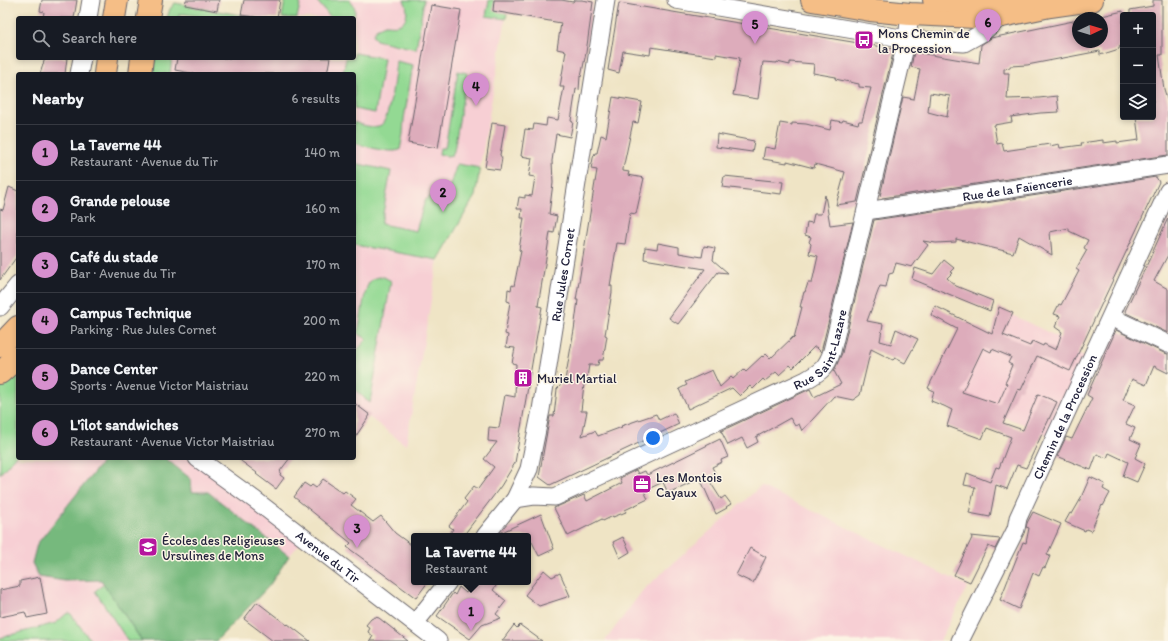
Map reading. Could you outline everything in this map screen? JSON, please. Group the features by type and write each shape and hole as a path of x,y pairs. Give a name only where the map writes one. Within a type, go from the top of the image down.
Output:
{"main road":[{"path":"114,16 117,0"},
{"path":"148,16 151,0"},
{"path":"812,0 870,10 910,14 976,17 1002,16 1050,6 1092,0"},
{"path":"934,0 999,1 1050,6"},
{"path":"105,72 108,60"},
{"path":"140,72 142,60"},
{"path":"0,346 16,329"},
{"path":"0,373 16,359"}],"street":[{"path":"88,16 91,0"},
{"path":"141,16 144,0"},
{"name":"Rue Jules Cornet","path":"487,533 515,499 529,469 541,410 606,0"},
{"path":"676,0 907,39 964,43 982,33 1002,16"},
{"name":"Rue Saint-Lazare","path":"515,499 534,496 555,497 806,380 821,371 829,360 907,39 910,14"},
{"path":"80,72 82,60"},
{"path":"132,72 135,60"},
{"name":"Rue de la Faïencerie","path":"866,211 1168,165"},
{"name":"Chemin de la Procession","path":"960,641 1016,529 1018,518 1168,191"},
{"path":"0,307 16,287"},
{"path":"1111,317 1168,344"},
{"name":"Avenue du Tir","path":"200,460 255,500 438,641"},
{"path":"415,623 446,585"}],"shaded area":[{"path":"285,0 509,0 475,196 438,260 406,445 356,408 356,72 154,72 156,60 356,60 356,16 282,16"},
{"path":"1004,311 1062,339 1059,346 1091,360 1055,438 1026,425 960,401 969,335 988,344"},
{"name":"Écoles des Religieuses Ursulines de Mons","path":"16,438 16,460 200,460 305,538 289,556 269,586 216,641 0,641 0,454"},
{"path":"761,486 968,586 940,641 605,641 643,590"}],"green space":[{"path":"285,0 301,0 297,16 282,16"},
{"path":"316,0 349,0 355,8 354,16 329,16"},
{"path":"404,0 424,0 416,49 376,40 373,35 376,29 385,25 398,25 404,21 407,10"},
{"path":"489,0 509,0 506,19 486,16"},
{"path":"175,3 244,16 198,16 179,14 179,16 168,16 170,9"},
{"path":"356,53 384,58 375,113 356,109 356,72 343,72 346,60 356,60"},
{"path":"156,60 172,60 170,72 154,72"},
{"path":"396,61 413,65 400,150 389,151 356,144 356,123 375,127 381,125 384,121 392,95"},
{"path":"458,71 467,73 454,151 452,155 447,156 439,154 440,148 445,148"},
{"path":"356,163 391,171 381,224 416,231 425,200 449,188 457,164 480,168 475,196 438,260 356,245"},
{"path":"384,277 391,281 370,403 356,391 356,350 367,339 357,333 367,287 375,278"},
{"path":"16,369 16,455 0,474 0,382"},
{"name":"Écoles des Religieuses Ursulines de Mons","path":"102,460 167,460 191,479 192,492 208,492 289,556 269,586 216,641 142,641 101,580 65,581 39,577 32,563 37,544 102,462"},
{"path":"104,584 142,641 128,641 95,591"},
{"path":"70,613 91,641 0,641 0,638 56,623 66,614"}],"building":[{"path":"42,0 77,0 74,16 43,16 44,12 40,11"},
{"path":"186,0 219,0 217,11 185,5"},
{"path":"244,0 280,0 277,16 241,15"},
{"path":"494,0 561,0 573,2 574,0 582,0 593,2 586,53 581,77 580,76 579,90 576,89 570,137 556,134 552,161 553,183 549,214 557,216 554,233 550,232 538,306 542,307 515,463 501,486 465,533 450,533 453,529 449,526 467,502 464,499 474,486 478,489 494,467 484,459 497,442 488,441 489,427 499,428 505,395 515,397 516,364 512,363 515,348 506,347 508,335 505,334 510,302 507,301 508,289 511,290 512,285 514,286 521,251 519,250 524,218 521,218 522,209 517,209 519,197 525,198 525,195 532,196 535,177 529,176 532,158 521,156 525,129 533,130 534,124 546,126 547,118 558,120 564,87 560,87 566,51 557,49 561,23 493,11"},
{"path":"1153,0 1162,0 1162,55 1159,55 1164,89 1168,102 1168,155 882,198 880,196 903,97 914,99 920,69 911,67 914,52 979,63 981,45 991,38 1072,21 1072,48 1108,48 1108,15 1123,11 1120,12 1119,49 1100,55 1100,51 1027,65 1010,66 1010,68 1004,69 1004,73 1009,73 1007,99 1057,96 1059,112 1011,117 1012,122 994,125 997,144 1002,143 1004,151 1050,144 1050,146 1059,144 1060,148 1103,140 1103,143 1117,141 1117,143 1139,140 1136,120 1156,120 1156,12 1130,12 1130,10 1153,6","holes":["930,93 950,96 947,117 928,112"]},
{"path":"619,3 894,49 857,202 836,205 845,172 815,164 814,168 787,161 787,163 763,159 765,147 775,149 780,123 792,125 792,123 806,124 830,130 832,120 842,122 843,120 858,124 859,121 862,121 871,88 859,87 859,84 835,79 836,77 813,73 814,64 790,62 790,65 777,62 763,62 758,99 733,95 740,58 716,54 716,57 651,47 650,55 623,51 619,73 608,70"},
{"path":"431,5 461,10 438,148 408,143"},
{"path":"44,60 67,60 65,72 41,72"},
{"path":"177,60 330,60 327,72 186,72 175,70"},
{"path":"613,97 642,102 638,123 633,122 623,171 629,172 628,175 644,178 636,214 630,213 625,244 617,243 610,286 612,286 612,292 605,335 607,336 603,360 599,360 598,365 589,365 586,384 584,384 581,411 587,411 582,436 595,431 598,436 656,414 659,420 674,413 679,424 550,485 539,477 550,416 554,416 557,389 562,384 563,380 565,380 574,330 578,300 576,300 597,170 591,169 593,158 595,153 597,153 601,135 606,137"},
{"path":"492,123 505,125 500,155 502,158 500,170 485,168"},
{"path":"717,134 754,141 752,152 716,147"},
{"path":"724,176 783,182 781,194 722,187"},
{"path":"1156,177 1159,182 1070,371 1037,356 1021,390 1018,389 1003,423 1023,430 1038,394 1057,402 1026,468 1017,465 1007,489 996,485 990,517 969,513 975,487 964,485 967,473 990,482 996,467 999,468 1011,437 987,428 982,439 947,426 952,410 931,401 934,391 928,388 957,329 931,315 935,306 992,334 999,307 1013,313 1003,335 1030,346 1032,341 1043,346 1044,344 1056,350 1062,332 1055,327 1060,316 1054,314 1059,304 1061,305 1079,271 1076,269 1087,250 1084,248 1088,240 1069,231 1069,228 1050,232 1052,255 1019,236 1013,253 956,239 956,242 936,243 923,241 928,245 912,267 896,263 893,273 889,274 886,287 880,286 867,321 883,324 880,341 891,344 896,329 918,339 905,363 895,358 893,360 871,349 860,395 853,400 834,396 802,431 799,424 795,426 790,418 756,437 758,442 747,448 742,438 728,445 721,431 810,389 814,397 841,384 834,371 842,353 874,220","holes":["983,348 991,352 992,349 1011,357 1008,363 1012,365 1005,383 1007,384 998,404 962,392"]},
{"path":"9,187 16,190 16,258 0,280 0,209 3,210"},
{"path":"825,195 830,225 853,222 821,352 814,347 793,368 790,365 779,375 776,372 765,381 763,379 753,389 750,386 740,396 732,388 688,409 679,389 687,385 685,382 712,370 720,387 731,377 733,379 744,369 746,371 762,356 763,357 766,354 770,358 772,357 793,337 794,338 802,307 800,307 804,292 808,283 812,283 818,256 809,254 811,244 809,242 811,237 805,235 807,222 812,223 814,214 821,214"},
{"path":"1168,218 1168,255 1154,281 1168,289 1168,333 1126,313 1125,311"},
{"path":"658,243 679,247 679,253 702,257 704,246 715,248 713,260 728,273 718,272 678,324 669,318 705,269 644,259 645,247 657,249"},
{"path":"944,260 954,268 950,272 952,273 947,278 956,286 993,301 990,311 912,279 915,268 933,274"},
{"path":"1116,330 1168,354 1168,373 1154,366 1146,385 1132,379 1123,400 1135,405 1126,424 1135,428 1130,439 1141,444 1135,458 1145,464 1137,482 1123,476 1128,462 1109,453 1107,458 1097,454 1091,470 1057,456 1066,437 1072,439 1092,398 1087,395"},
{"path":"356,404 370,415 356,436"},
{"path":"720,439 728,457 712,467 715,473 707,477 721,499 725,496 731,504 726,507 727,508 716,514 700,478 668,493 663,482 644,491 648,499 625,510 626,512 603,521 602,519 568,536 554,508 584,495 587,501 622,483 620,478 636,470 638,474 645,471 647,475"},
{"path":"240,460 288,460 280,471 280,475 284,478 276,489 256,474 257,473"},
{"path":"1090,477 1105,484 1103,489 1110,493 1103,506 1102,505 1091,531 1086,529 1085,531 1065,522 1079,502"},
{"path":"323,479 343,493 345,491 356,499 351,505 373,522 381,516 395,533 411,545 411,585 426,585 416,598 347,547 351,543 294,497 304,483 310,487 312,485 316,488"},
{"path":"1033,512 1061,524 1047,555 1050,556 1045,568 1043,567 1039,576 1033,573 1019,609 1000,600 1023,542 1026,543 1029,528 1026,527"},
{"path":"541,514 554,549 539,556 531,540 531,533 500,533"},
{"path":"971,536 1000,539 995,549 988,546 970,582 954,575 972,538"},
{"path":"623,537 630,552 620,558 613,542"},
{"path":"750,548 766,557 753,583 736,575"},
{"path":"544,570 552,577 560,573 570,596 539,606 525,595"},
{"path":"40,577 47,614 27,618 25,612 0,617 0,590 20,586 20,581"},
{"path":"473,585 497,585 493,590 506,601 496,614 501,618 482,625 470,639 437,616 453,593 455,595 459,587 466,593"},
{"path":"257,602 310,641 273,641 244,619"},
{"path":"375,617 379,618 408,641 370,641 373,636 368,632 370,628 366,625"},
{"path":"514,625 517,628 520,625 542,641 502,641"}],"place":[{"name":"Mons Chemin de la Procession","path":"864,40"},
{"name":"L'îlot sandwiches","path":"988,42"},
{"name":"Dance Center","path":"755,44"},
{"name":"Campus Technique","path":"476,106"},
{"name":"Grande pelouse","path":"443,212"},
{"name":"Muriel Martial","path":"523,378"},
{"name":"Les Montois Cayaux","path":"642,484"},
{"name":"Écoles des Religieuses Ursulines de Mons","path":"148,547"},
{"name":"Café du stade","path":"357,548"},
{"name":"La Taverne 44","path":"471,631"}]}
